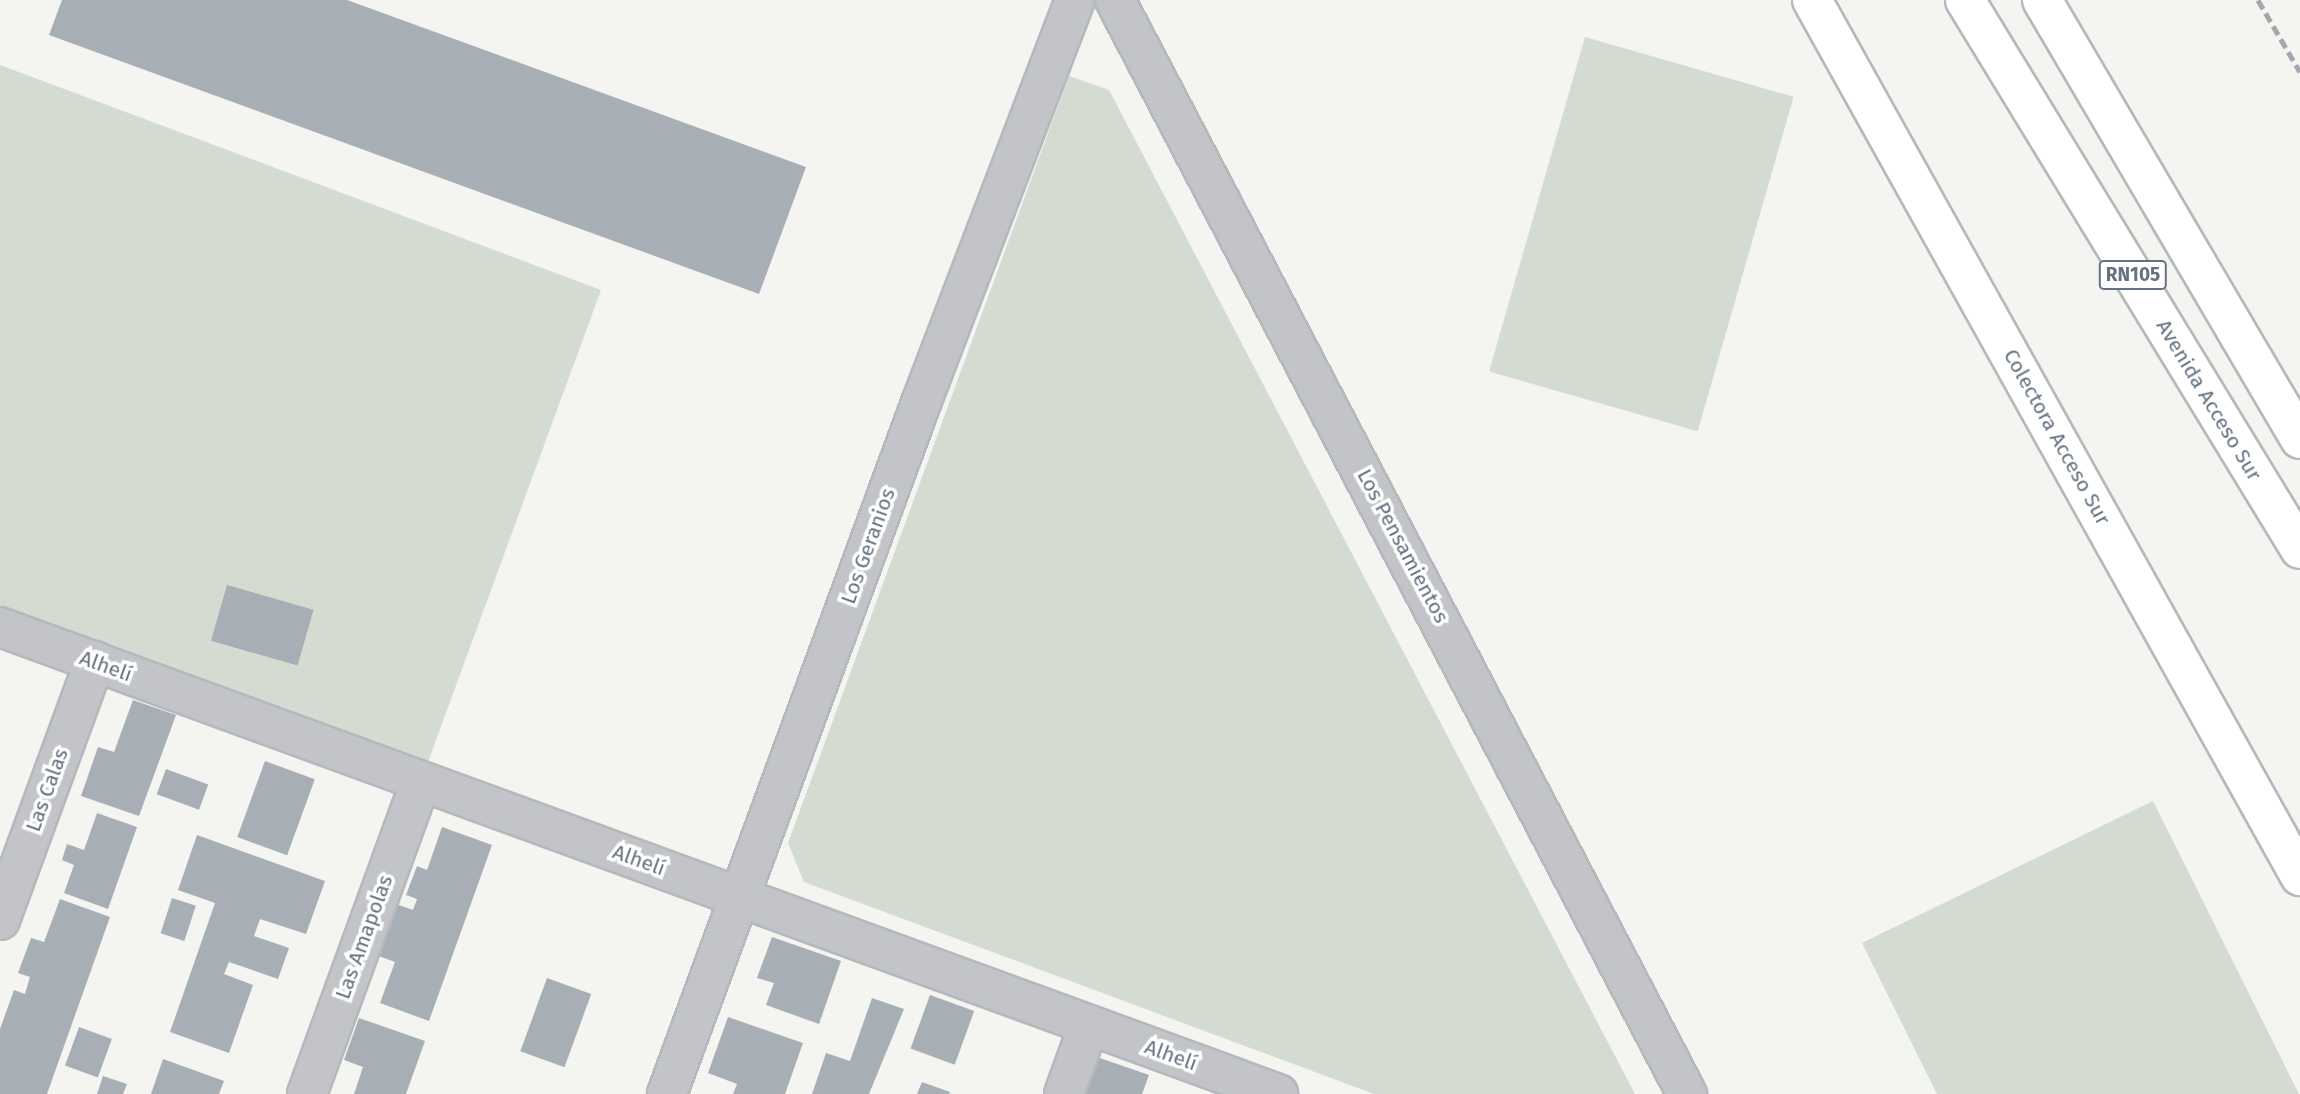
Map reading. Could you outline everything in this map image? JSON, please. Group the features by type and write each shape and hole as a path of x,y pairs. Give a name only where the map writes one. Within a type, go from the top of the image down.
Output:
{"main road":[{"name":"Colectora Acceso Sur","path":"1812,0 2300,876"},
{"name":"Avenida Acceso Sur","path":"1965,0 2300,549"},
{"name":"RN105","path":"2042,0 2300,439"}],"street":[{"name":"Los Geranios","path":"667,1094 1075,0"},
{"name":"Los Pensamientos","path":"1115,0 1687,1094"},
{"name":"Alhelí","path":"0,627 1278,1094"},
{"name":"Las Calas","path":"0,920 95,662"},
{"name":"Las Amapolas","path":"307,1094 421,781"},
{"path":"1064,1094 1089,1025"}],"shaded area":[{"path":"1585,37 1794,97 1698,431 1489,372"},
{"path":"0,65 601,290 421,781 0,627"},
{"path":"1069,76 1109,90 1635,1094 1374,1094 804,882 788,843"},
{"path":"2153,801 2299,1094 1937,1094 1862,943"}],"building":[{"path":"62,0 347,0 806,167 759,294 49,35"},
{"path":"227,585 314,610 298,666 211,641"},
{"path":"133,700 176,715 139,816 81,796 98,747 114,752"},
{"path":"265,761 315,779 287,855 237,837"},
{"path":"166,769 208,784 199,810 157,794"},
{"path":"97,813 137,827 108,909 64,893 74,865 62,860 67,844 84,850"},
{"path":"442,827 492,845 429,1021 380,1003 395,962 365,951 396,904 413,910 417,899 406,895 417,866 427,870"},
{"path":"197,835 325,881 306,934 260,919 254,936 289,948 278,979 229,962 224,974 253,985 229,1053 170,1032 215,903 178,890"},
{"path":"172,898 196,906 184,941 161,933"},
{"path":"60,899 110,917 47,1094 0,1094 0,1029 14,990 25,994 30,977 18,973 31,938 44,942"},
{"path":"772,937 841,961 819,1024 766,1005 774,983 757,978"},
{"path":"547,978 591,994 564,1067 520,1051"},
{"path":"930,995 974,1011 955,1065 911,1049"},
{"path":"872,998 904,1009 869,1094 812,1094 826,1053 850,1061"},
{"path":"728,1017 803,1043 785,1094 733,1094 737,1084 708,1073"},
{"path":"359,1018 425,1041 406,1094 354,1094 363,1067 344,1060"},
{"path":"79,1027 112,1039 98,1077 65,1066"},
{"path":"1094,1056 1149,1075 1142,1094 1080,1094"},
{"path":"163,1059 224,1081 219,1094 151,1094"},
{"path":"103,1076 127,1084 123,1094 97,1094"},
{"path":"922,1082 950,1092 917,1094"}],"railway":[{"path":"2258,0 2300,72"}]}
